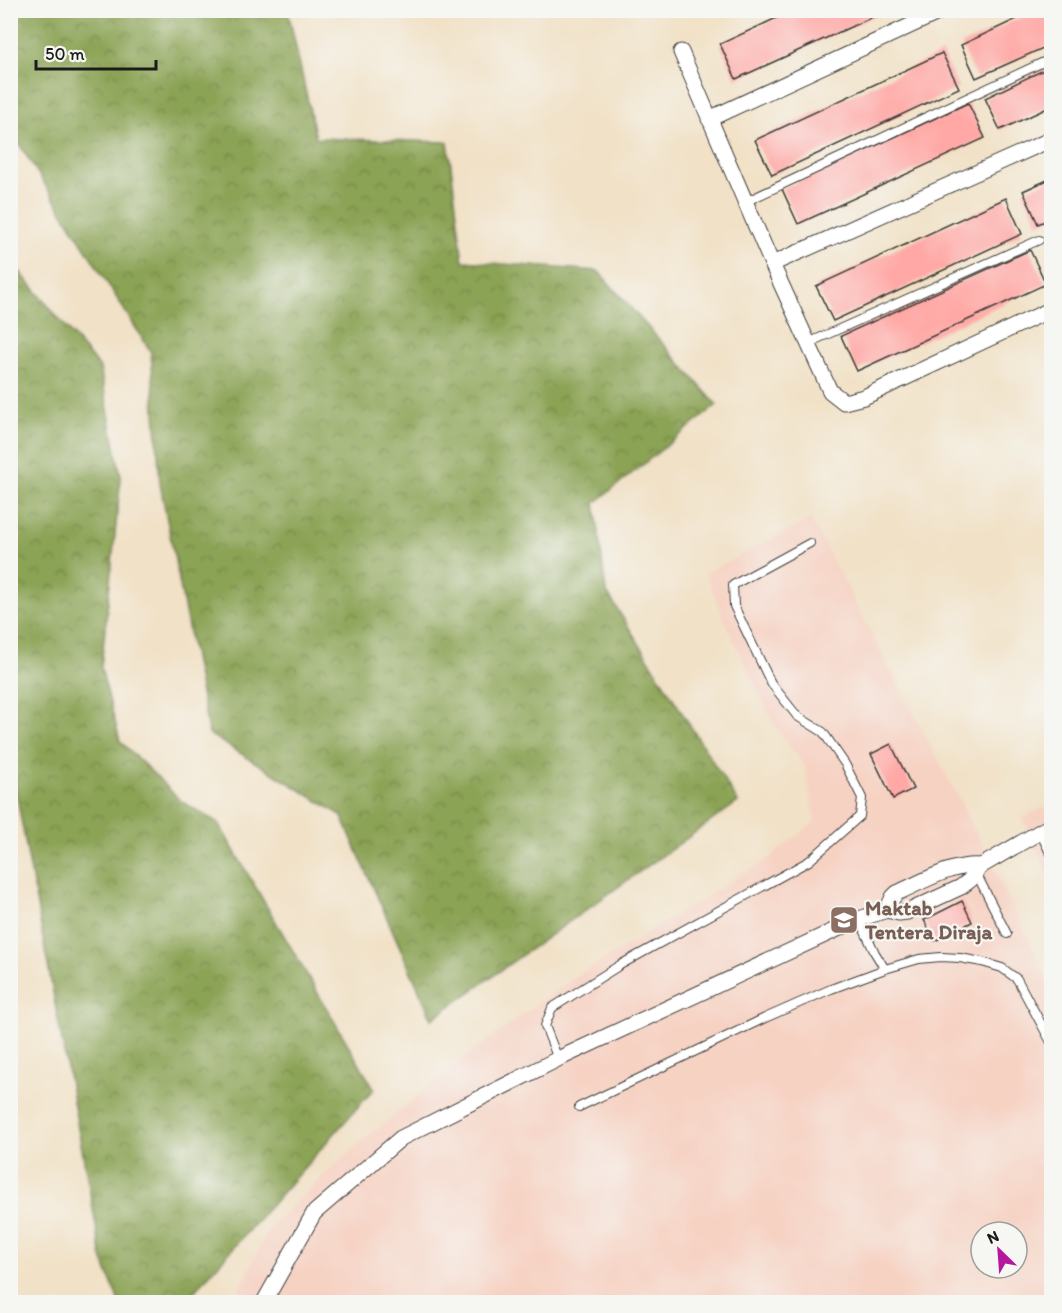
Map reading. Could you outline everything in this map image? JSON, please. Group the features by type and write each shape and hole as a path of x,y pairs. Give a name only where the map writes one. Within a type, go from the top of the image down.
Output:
{"street":[{"path":"709,119 944,10"},
{"path":"681,52 772,264 830,391 844,402 864,397 1052,309"},
{"path":"772,264 1052,139"},
{"path":"887,910 897,893 952,869 976,868 1047,828 1052,849"},
{"path":"266,1301 314,1213 400,1138 558,1059 859,919 887,910 907,912 961,886 970,880 976,868"}],"lane":[{"path":"745,202 1052,58"},
{"path":"808,343 1039,240"},
{"path":"558,1059 545,1026 552,1008 620,965 809,861 860,816 862,798 845,764 823,732 797,716 771,683 734,606 733,585 810,543"},
{"path":"976,868 1007,934"},
{"path":"859,919 885,969"},
{"path":"579,1107 831,989 919,959 940,957 971,960 1002,968 1017,979 1052,1044"}],"shaded area":[{"name":"Maktab Tentera Diraja","path":"811,519 978,835 1051,987 1051,1302 233,1302 269,1228 344,1156 473,1051 566,983 771,857 815,821 805,767 774,725 728,629 705,573"},
{"path":"1051,804 1051,880 1022,818"}],"green space":[{"path":"11,10 288,11 316,138 448,142 463,261 598,271 717,405 595,503 606,591 738,802 432,1019 341,815 209,734 160,484 151,352 11,131"},
{"path":"10,260 100,368 121,477 101,668 120,741 181,801 218,823 374,1089 185,1302 119,1302 102,1258 11,765"}],"building":[{"path":"794,10 888,10 736,79 720,44"},
{"path":"1036,10 1052,10 1052,44 976,78 961,45"},
{"path":"942,53 959,88 772,175 755,140"},
{"path":"1052,66 1052,106 1000,130 985,98"},
{"path":"968,103 985,138 798,224 782,189"},
{"path":"1052,178 1052,218 1038,224 1023,191"},
{"path":"1006,198 1022,234 833,321 816,286"},
{"path":"1030,250 1046,284 857,371 841,336"},
{"path":"891,744 913,789 893,799 871,754"},
{"path":"962,901 972,922 935,941 924,920"}],"place":[{"name":"Maktab Tentera Diraja","path":"844,920"}]}
